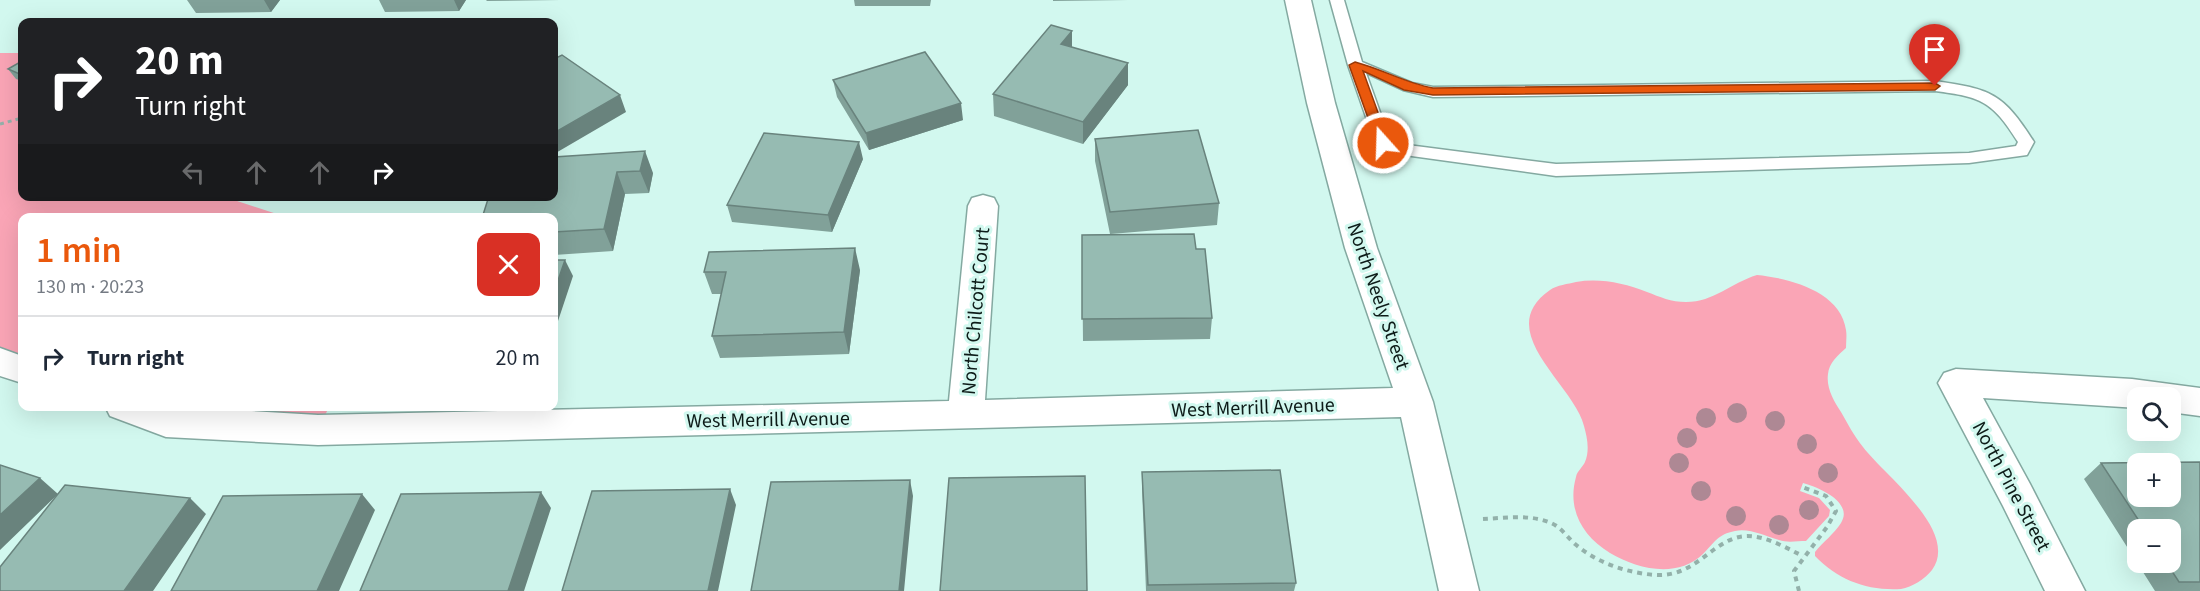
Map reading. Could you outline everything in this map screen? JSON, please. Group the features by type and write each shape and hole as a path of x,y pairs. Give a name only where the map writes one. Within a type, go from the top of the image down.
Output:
{"street":[{"name":"North Neely Street","path":"1298,0 1321,103 1361,248 1415,402 1459,591"},
{"name":"North Chilcott Court","path":"966,415 983,206"},
{"path":"0,360 18,368"},
{"name":"North Pine Street","path":"2065,591 2017,495 1956,382 2127,393"},
{"path":"2181,399 2200,402"},
{"name":"West Merrill Avenue","path":"136,411 166,422 323,418 966,415 1415,402"}],"lane":[{"path":"1337,0 1355,65 1383,143 1397,149 1556,170 1970,158 2021,151 2026,142 2008,112 1987,96 1935,86 1433,92 1408,87 1355,65"}],"path":[{"path":"0,124 18,119"},
{"path":"1800,591 1794,571 1803,556 1830,527 1836,511 1826,496 1802,487"},
{"path":"1444,519 1525,518 1552,523 1597,561 1638,571 1668,575 1697,566 1720,545 1738,536 1760,538 1803,556"}],"shaded area":[{"path":"0,53 18,53 18,201 237,201 274,213 18,213 18,368 0,361"},
{"path":"1757,275 1783,279 1811,289 1834,305 1842,317 1846,332 1846,348 1830,366 1828,384 1831,394 1860,443 1916,504 1936,538 1938,555 1932,570 1914,584 1901,589 1865,586 1833,572 1815,556 1815,552 1841,523 1844,515 1843,508 1839,502 1825,492 1803,483 1800,491 1819,498 1830,510 1829,516 1806,541 1785,541 1752,531 1729,532 1720,537 1693,562 1681,567 1657,569 1621,559 1600,546 1579,521 1575,511 1574,489 1577,475 1587,457 1586,435 1577,410 1541,358 1532,340 1529,323 1534,306 1553,288 1576,282 1612,282 1670,300 1686,302 1714,296"},
{"path":"157,411 327,411 318,430"}],"building":[{"path":"1051,25 1072,31 1061,44 1128,63 1083,122 993,94"},
{"path":"925,52 961,103 866,133 833,80"},
{"path":"562,55 620,95 558,131 558,57"},
{"path":"18,63 18,73 8,69"},
{"path":"1198,130 1219,203 1110,212 1095,139"},
{"path":"764,133 859,142 828,215 727,205"},
{"path":"645,151 640,171 617,172 604,229 558,232 558,213 484,213 487,201 558,201 558,157"},
{"path":"1194,234 1196,249 1205,249 1212,318 1082,319 1082,235"},
{"path":"855,248 844,332 712,336 726,272 704,272 709,252"},
{"path":"558,260 565,260 558,280"},
{"path":"2181,462 2200,462 2200,582 2179,582 2173,573 2181,573 2181,519 2138,519 2130,507 2181,507"},
{"path":"2101,463 2127,463 2127,503"},
{"path":"0,465 40,478 0,515"},
{"path":"1280,470 1296,583 1148,585 1142,472"},
{"path":"1085,476 1087,591 940,591 949,478"},
{"path":"910,480 899,591 751,591 771,482"},
{"path":"65,485 190,498 124,591 0,591 0,567"},
{"path":"730,489 708,591 562,591 592,491"},
{"path":"541,492 508,591 360,591 401,494"},
{"path":"362,494 317,591 171,591 223,496"}],"route":[{"path":"1383,143 1355,65 1408,87 1433,92 1935,86"}]}
